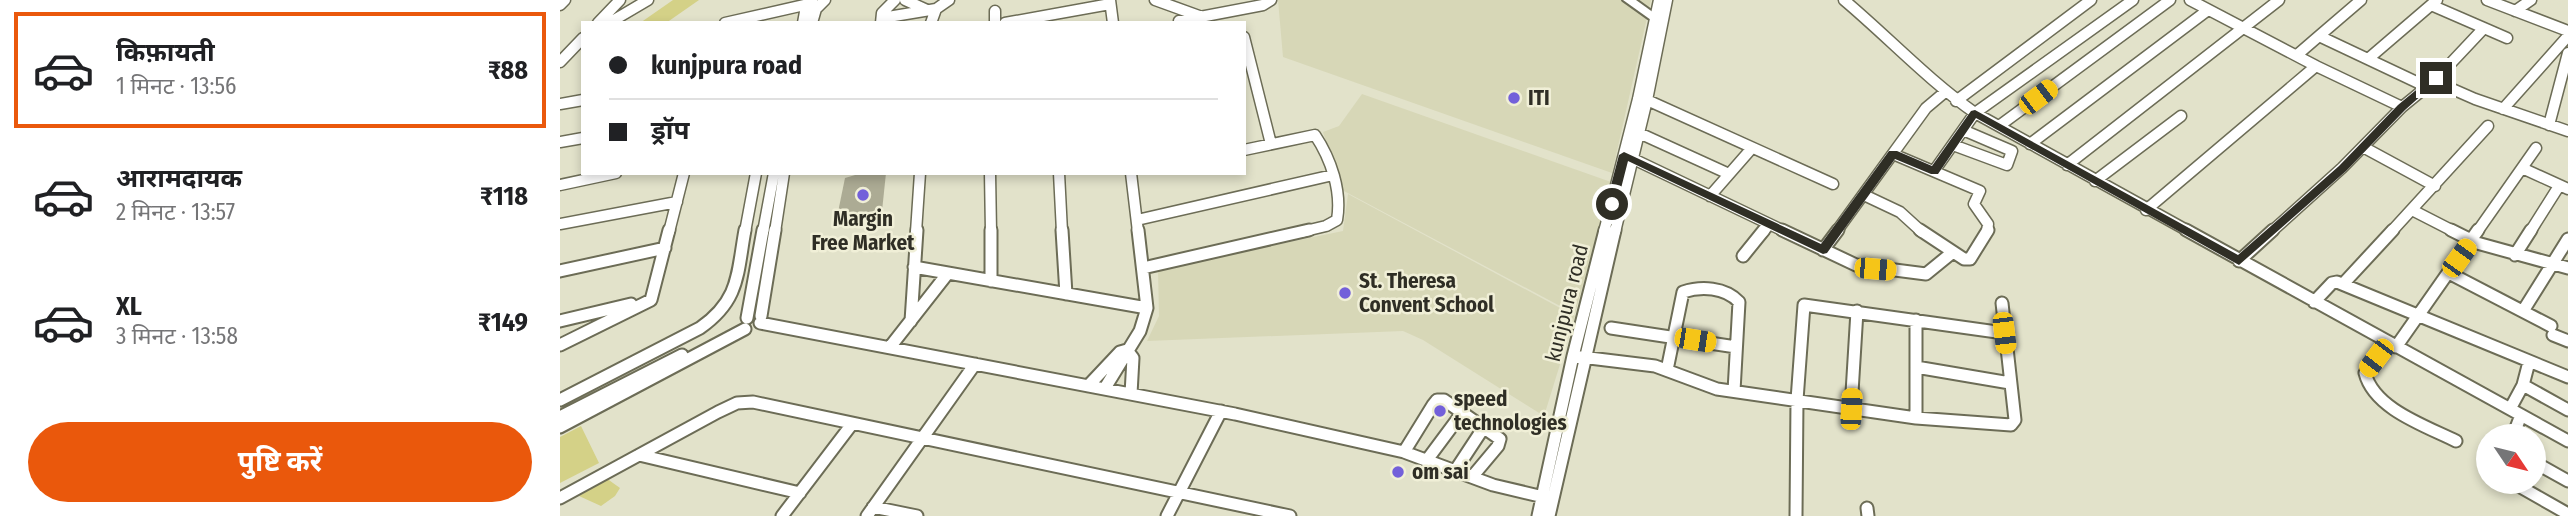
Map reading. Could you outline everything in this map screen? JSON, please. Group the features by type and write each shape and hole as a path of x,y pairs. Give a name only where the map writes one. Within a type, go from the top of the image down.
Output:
{"main road":[{"path":"1629,0 1659,18"}],"street":[{"path":"560,5 565,0"},
{"path":"600,21 620,0"},
{"path":"612,21 648,0"},
{"path":"881,20 887,5 895,0"},
{"path":"905,0 931,10"},
{"path":"881,20 931,10 949,0"},
{"path":"1155,0 1202,17"},
{"path":"1184,21 1263,5 1270,0"},
{"path":"1659,0 1659,18"},
{"path":"1659,18 1667,0"},
{"path":"1844,0 1893,41 1945,92 1975,113 2146,210 2568,441"},
{"path":"1956,101 2091,0"},
{"path":"1934,172 1975,113 2133,0"},
{"path":"1999,127 2170,0"},
{"path":"2190,0 2316,66 2402,107"},
{"path":"2297,55 2361,0"},
{"path":"2487,0 2568,34 2503,109"},
{"path":"2515,11 2531,0"},
{"path":"735,21 816,1"},
{"path":"803,21 805,12 816,1"},
{"path":"812,21 816,1"},
{"path":"2067,165 2277,1"},
{"path":"1015,21 1110,2 1113,21"},
{"path":"2368,59 2434,2 2484,29 2507,38"},
{"path":"1177,8 1180,21"},
{"path":"785,21 787,10"},
{"path":"931,10 931,21"},
{"path":"995,10 995,21"},
{"path":"1237,10 1240,21"},
{"path":"2030,144 2208,10"},
{"name":"kunjpura road","path":"1538,516 1546,498 1578,356 1629,157 1659,18"},
{"path":"2239,261 2402,107 2430,84 2484,29"},
{"path":"2319,36 2430,84 2568,131"},
{"path":"560,62 581,40"},
{"path":"1246,45 1271,144"},
{"path":"2549,125 2568,53 2554,48"},
{"path":"2146,210 2316,66"},
{"name":"kunjpura road","path":"1629,157 1639,133 1647,100 1646,82"},
{"path":"1823,250 1926,108 1945,92"},
{"path":"560,104 581,100"},
{"path":"1647,100 1833,184"},
{"path":"2095,181 2181,117"},
{"path":"2343,284 2488,126"},
{"path":"1953,145 2006,166 2011,150 1963,130"},
{"path":"1639,133 1729,174"},
{"path":"1143,268 1326,226 1337,220 1340,211 1333,175 1315,135 1246,150"},
{"path":"560,142 581,138"},
{"path":"2362,147 2435,186"},
{"path":"1710,196 1752,148"},
{"path":"2456,441 2380,399 2367,387 2365,373 2418,315 2536,148"},
{"path":"1864,195 1900,212 1922,232 1966,260 1970,259 1989,227 1974,204 1980,191 1893,154"},
{"path":"1629,157 1769,225 1867,268 1920,274 1931,272 1953,252"},
{"path":"2515,254 2563,187 2522,168"},
{"path":"560,185 607,175"},
{"path":"560,345 651,300 684,175"},
{"path":"560,400 700,328 727,305 733,293 755,175"},
{"path":"745,324 774,175"},
{"path":"761,320 785,175"},
{"path":"911,321 920,175"},
{"path":"990,175 990,281"},
{"path":"1059,175 1066,294"},
{"path":"1105,388 1140,331 1147,308 1134,175"},
{"path":"1137,220 1333,175"},
{"path":"560,224 677,202"},
{"path":"2412,210 2472,241 2568,268"},
{"path":"1743,256 1769,225"},
{"path":"2523,311 2568,239"},
{"path":"560,271 665,248"},
{"path":"914,267 1147,308"},
{"path":"890,348 948,273"},
{"path":"2449,273 2523,311 2568,341"},
{"path":"2314,302 2333,281 2568,377"},
{"path":"1667,370 1684,292 1697,289 1733,296 1740,302 1734,391"},
{"path":"560,321 651,300"},
{"path":"1578,356 1667,370 1700,384 1734,391 1916,418 2014,425 2002,303"},
{"path":"1796,516 1797,400 1802,306 1806,304 2004,333"},
{"path":"1851,409 1857,311"},
{"path":"560,417 745,324 761,320 890,348 1222,411 1404,452 1472,477 1546,498"},
{"path":"1916,320 1916,418"},
{"path":"560,427 745,324"},
{"path":"1611,328 1736,347"},
{"path":"1088,386 1120,352 1128,350"},
{"path":"1128,350 1133,358 1131,394"},
{"path":"2514,424 2529,362"},
{"path":"917,516 870,511 975,364"},
{"path":"1916,367 2010,383"},
{"path":"2523,385 2568,410"},
{"path":"1404,452 1437,400 1444,400 1497,436 1500,442 1472,477"},
{"path":"560,498 737,403 753,402 1180,491 1243,511 1290,516"},
{"path":"1167,516 1222,411"},
{"path":"1427,460 1462,413"},
{"path":"782,516 852,424"},
{"path":"1455,471 1484,427"},
{"path":"639,455 800,493"},
{"path":"2546,469 2568,481"},
{"path":"2533,494 2568,514"},
{"name":"kunjpura road","path":"1546,498 1549,516"}],"shaded area":[{"path":"673,0 699,0 669,21 643,21"},
{"name":"ITI","path":"1278,0 1651,0 1612,173 1283,57"},
{"path":"1362,94 1611,182 1575,314 1344,191 1323,132 1339,126"},
{"name":"St. Theresa Convent School","path":"1348,194 1575,316 1544,416 1423,340 1403,331 1147,341 1159,316 1158,269 1343,231"},
{"path":"581,426 599,463 560,483 560,437"},
{"path":"606,478 620,488 615,496 601,506 579,496"}],"building":[{"name":"Margin Free Market","path":"855,175 886,175 882,211 837,217 845,178"}],"place":[{"name":"ITI","path":"1514,98"},
{"name":"Margin Free Market","path":"863,195"},
{"name":"St. Theresa Convent School","path":"1345,293"},
{"name":"speed technologies","path":"1440,411"},
{"name":"om sai","path":"1398,472"}],"route":[{"path":"1612,204 1624,155 1823,250 1893,154 1934,172 1975,113 2239,261 2436,78"}]}
